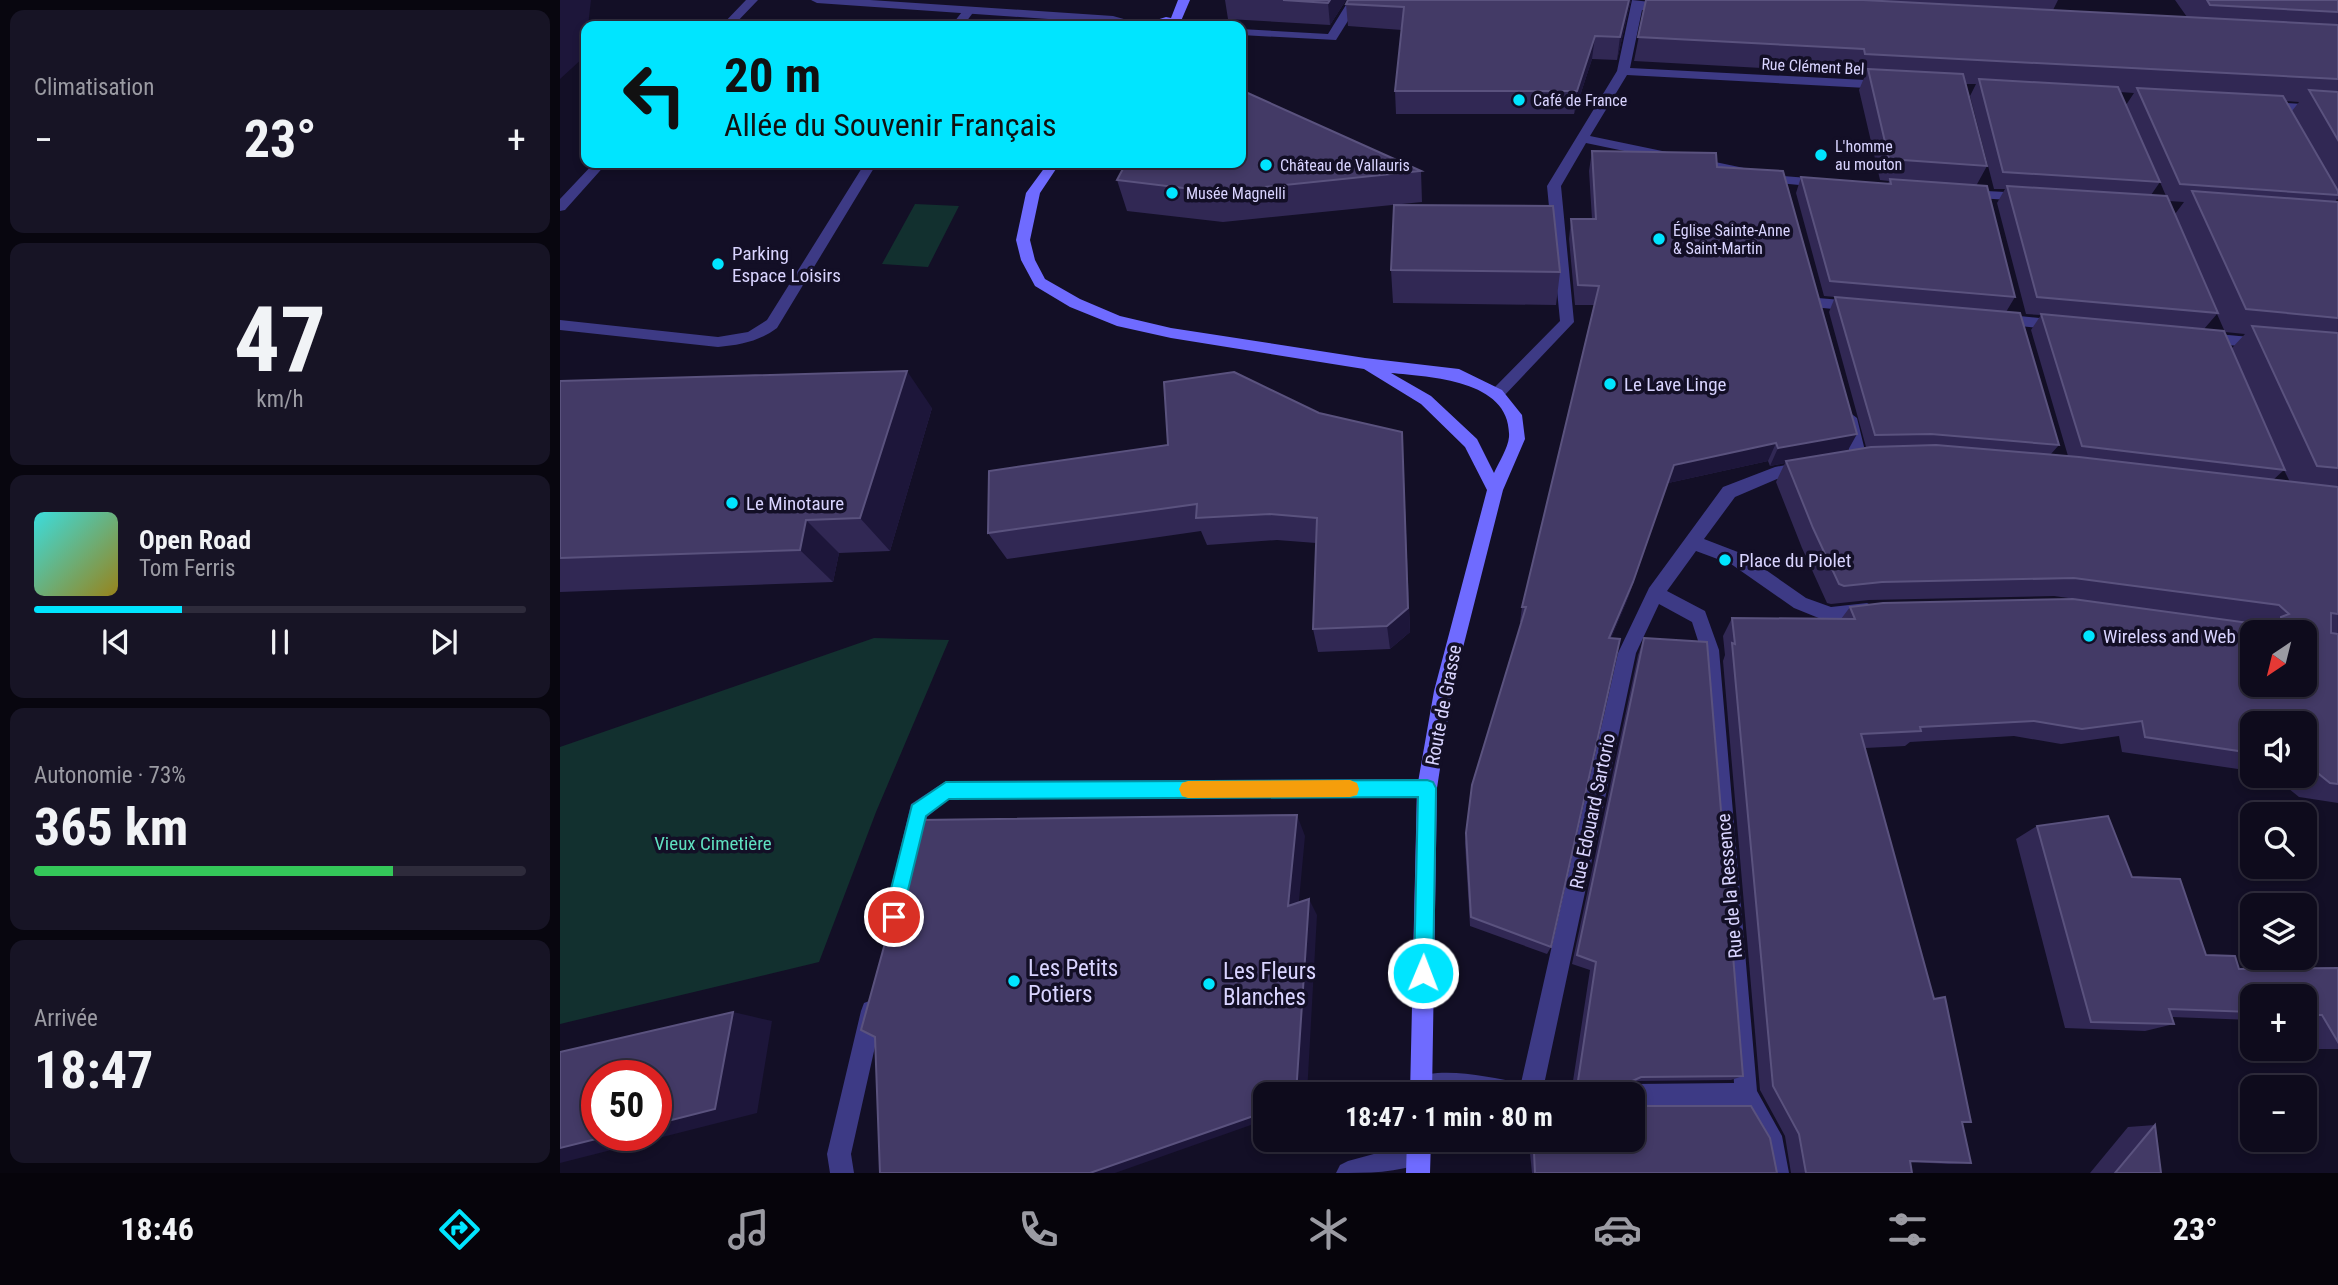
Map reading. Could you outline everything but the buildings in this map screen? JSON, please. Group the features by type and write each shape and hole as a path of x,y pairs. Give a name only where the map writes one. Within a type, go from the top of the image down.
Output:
{"main road":[{"path":"1158,21 1174,21 1184,0"},
{"path":"1050,168 1033,193 1023,240 1028,260 1040,282 1075,303 1117,321 1171,333 1365,364 1459,375 1497,394"},
{"path":"1365,364 1426,400 1471,443 1495,490"},
{"name":"Route de Grasse","path":"1421,1082 1427,788 1443,691 1495,490 1517,439 1514,415 1497,394"}],"street":[{"path":"732,21 752,0"},
{"path":"817,0 1122,21"},
{"path":"1246,32 1332,38 1355,0"},
{"path":"1497,394 1567,322 1554,186 1623,71 1638,3 1678,8"},
{"path":"961,21 969,10"},
{"name":"Rue Clément Bel","path":"1623,71 1896,86"},
{"path":"2249,105 2279,112 2338,110"},
{"path":"1582,138 1774,181 1837,184"},
{"path":"560,206 596,168"},
{"path":"560,325 718,342 738,340 761,333 772,324 868,168"},
{"path":"1959,193 2039,198"},
{"path":"1818,303 1871,308"},
{"path":"1991,319 2071,326"},
{"path":"2191,337 2271,344"},
{"path":"1846,407 1860,459"},
{"name":"Rue Edouard Sartorio","path":"1533,1082 1627,653 1656,593 1729,492 1775,472 1823,464"},
{"path":"1691,542 1737,559 1767,582 1810,607 1831,615 1882,611"},
{"name":"Rue de la Ressence","path":"1656,593 1699,617 1710,650 1746,1094"},
{"path":"891,930 918,811 946,790 1427,788"},
{"path":"842,1173 839,1154 875,996"},
{"path":"1645,1095 1746,1094 1770,1136 1777,1173"},
{"path":"1348,1173 1418,1155"}],"green space":[{"path":"915,204 959,206 928,267 882,264"},
{"name":"Vieux Cimetière","path":"874,638 949,640 876,812 819,962 560,1024 560,747"}],"slow traffic":[{"path":"1188,789 1350,789"}],"place":[{"name":"Café de France","path":"1519,100"},
{"name":"L'homme au mouton","path":"1821,155"},
{"name":"Château de Vallauris","path":"1266,165"},
{"name":"Musée Magnelli","path":"1172,193"},
{"name":"Église Sainte-Anne & Saint-Martin","path":"1659,239"},
{"name":"Parking Espace Loisirs","path":"718,264"},
{"name":"Le Lave Linge","path":"1610,384"},
{"name":"Le Minotaure","path":"732,503"},
{"name":"Place du Piolet","path":"1725,560"},
{"name":"Wireless and Web","path":"2089,636"},
{"name":"Les Petits Potiers","path":"1014,981"},
{"name":"Les Fleurs Blanches","path":"1209,984"}],"route":[{"path":"894,917 918,811 946,790 1427,788 1423,973"}]}
